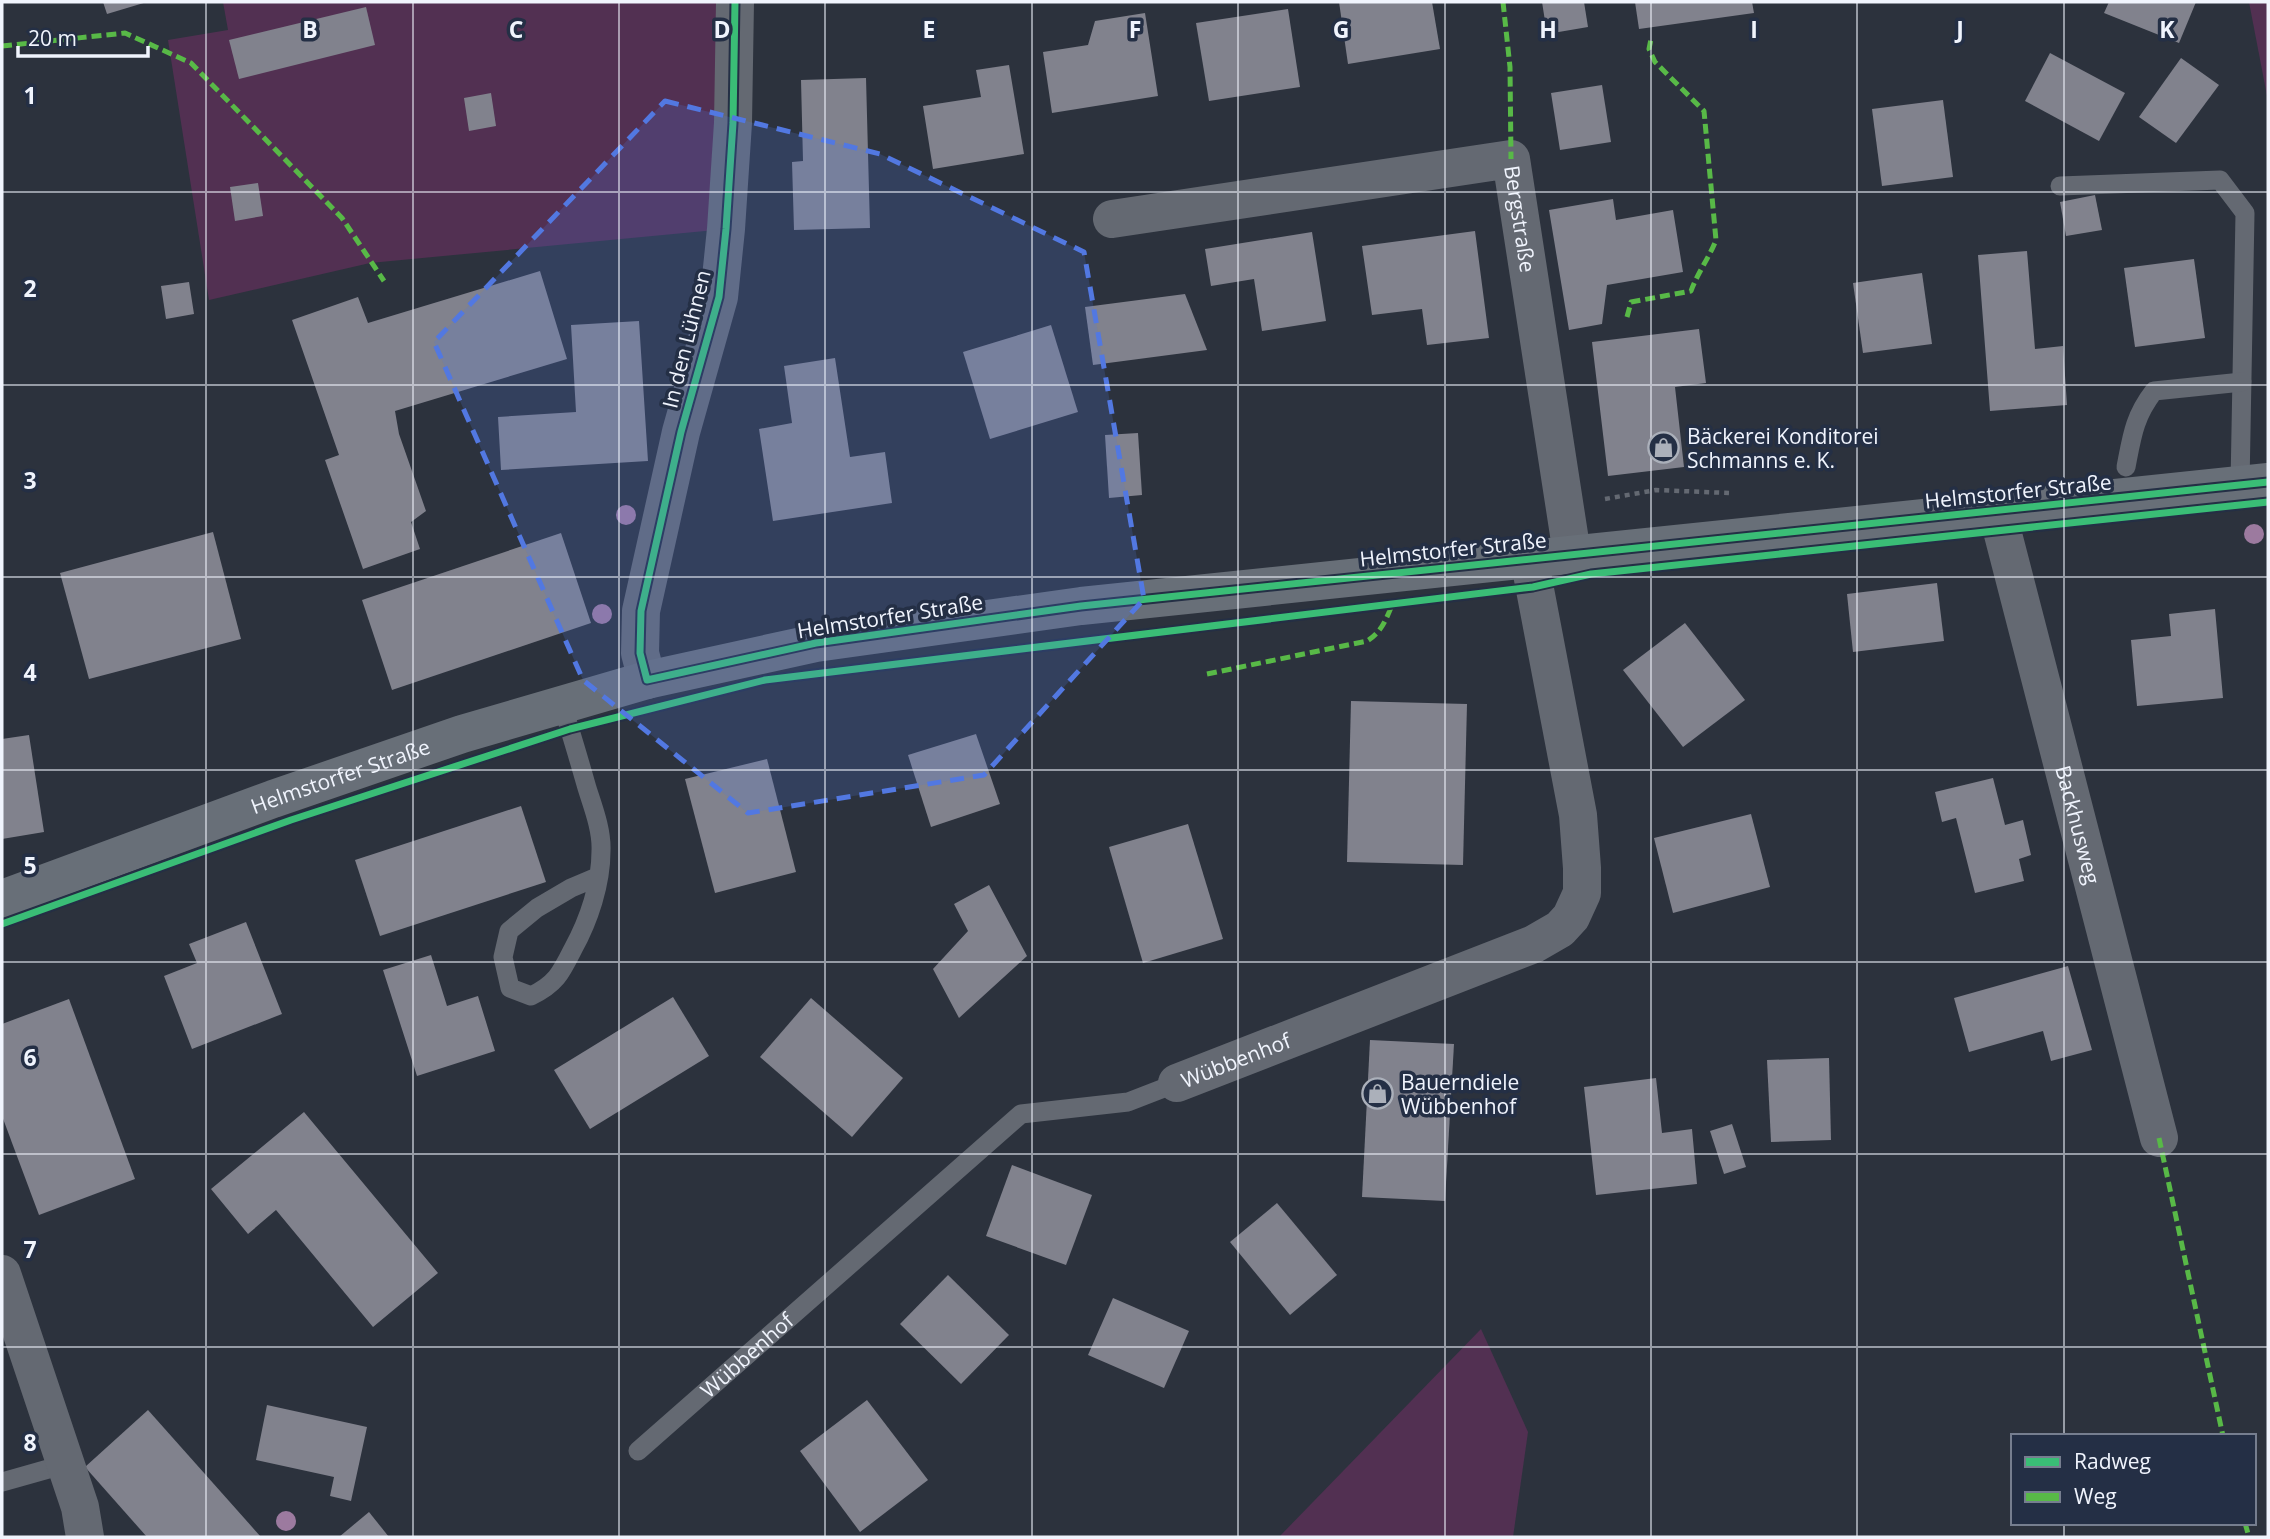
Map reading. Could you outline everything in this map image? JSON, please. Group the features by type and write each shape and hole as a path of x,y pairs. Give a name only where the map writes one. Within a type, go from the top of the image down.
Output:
{"main road":[{"name":"Helmstorfer Straße","path":"2,899 273,799 462,734 647,680 816,643 1067,608 2254,484"}],"street":[{"name":"In den Lühnen","path":"647,680 640,653 641,611 681,432 719,298 733,123 735,2"},
{"name":"Bergstraße","path":"1112,219 1511,159 1572,554"},
{"name":"Backhusweg","path":"1997,511 2159,1138"},
{"name":"Wübbenhof","path":"1177,1083 1534,944 1560,929 1572,916 1582,893 1578,815 1529,558"},
{"path":"2,1275 80,1507 85,1537"}],"lane":[{"path":"2060,186 2220,180 2245,213 2242,382 2254,484"},
{"path":"2126,467 2133,425 2141,408 2154,391 2242,382"},
{"path":"562,705 596,816 601,850 597,877 592,907 560,975 547,988 531,996 510,988 502,957 509,931 537,908 571,888 597,877"},
{"name":"Wübbenhof","path":"638,1451 1021,1114 1128,1102 1177,1083"},
{"path":"2,1482 66,1464"}],"path":[{"path":"1565,506 1656,490 1738,494"}],"highlighted area":[{"path":"665,101 880,154 1084,252 1144,599 984,775 748,813 583,680 434,342"}],"shaded area":[{"path":"223,2 735,2 726,229 370,263 209,300 168,40 228,30"},
{"path":"2249,2 2268,2 2268,101"},
{"path":"1481,1329 1528,1432 1513,1537 1279,1537"}],"building":[{"path":"103,2 147,2 107,14"},
{"path":"1339,2 1432,2 1440,49 1348,64"},
{"path":"1542,2 1584,2 1588,27 1547,34"},
{"path":"1635,2 1752,2 1754,13 1639,29"},
{"path":"2109,2 2196,2 2179,43 2104,13"},
{"path":"366,7 375,45 239,79 229,40"},
{"path":"1288,9 1300,87 1209,101 1196,23"},
{"path":"1145,13 1158,96 1052,113 1043,52 1088,45 1095,21"},
{"path":"2050,53 2125,93 2099,141 2025,101"},
{"path":"2181,58 2219,85 2176,143 2139,117"},
{"path":"1009,65 1024,154 933,169 923,106 981,97 976,70"},
{"path":"866,78 870,228 794,230 792,162 803,161 801,80"},
{"path":"1602,85 1611,142 1560,150 1551,93"},
{"path":"491,93 496,126 469,131 464,98"},
{"path":"1943,100 1953,177 1882,186 1872,109"},
{"path":"258,183 263,216 235,221 230,187"},
{"path":"2095,195 2102,230 2066,236 2060,202"},
{"path":"1613,199 1616,220 1673,210 1683,272 1607,285 1602,324 1569,330 1549,210"},
{"path":"1475,231 1489,338 1427,345 1422,309 1372,315 1362,246"},
{"path":"1312,232 1326,321 1262,331 1254,279 1211,286 1205,249"},
{"path":"2027,251 2035,349 2063,346 2067,405 1990,411 1978,255"},
{"path":"2194,259 2205,338 2135,347 2124,268"},
{"path":"540,271 567,359 395,411 399,434 426,511 411,522 420,549 363,569 325,460 339,455 292,320 358,297 368,323"},
{"path":"1922,273 1932,344 1863,353 1853,283"},
{"path":"189,282 194,314 166,319 161,286"},
{"path":"1185,294 1207,350 1093,365 1085,307"},
{"path":"639,321 648,461 501,470 498,417 576,412 571,325"},
{"path":"1051,325 1078,412 990,439 963,352"},
{"path":"1699,329 1706,383 1675,387 1684,467 1608,476 1592,342"},
{"path":"835,358 850,457 885,452 892,503 773,521 759,429 792,423 784,366"},
{"path":"1138,433 1142,495 1109,498 1105,435"},
{"path":"213,532 241,639 89,679 60,573"},
{"path":"561,533 591,623 392,690 362,600"},
{"path":"1937,583 1944,641 1853,652 1847,594"},
{"path":"2215,609 2223,698 2137,706 2131,640 2171,636 2169,614"},
{"path":"1685,623 1745,700 1683,747 1623,670"},
{"path":"1351,701 1467,704 1463,865 1347,862"},
{"path":"976,734 1000,804 931,827 908,755"},
{"path":"29,735 44,832 2,839 2,739"},
{"path":"767,759 796,872 715,893 685,779"},
{"path":"1993,778 2005,825 2023,820 2031,855 2019,859 2024,881 1975,893 1956,818 1942,822 1935,792"},
{"path":"521,806 546,882 380,936 355,860"},
{"path":"1751,814 1770,887 1673,913 1654,838"},
{"path":"1188,824 1223,939 1143,963 1109,847"},
{"path":"989,885 1027,956 959,1018 933,969 968,931 954,904"},
{"path":"246,922 282,1014 192,1049 164,976 197,963 189,944"},
{"path":"431,955 447,1006 478,996 495,1051 417,1076 383,970"},
{"path":"2068,966 2092,1050 2051,1061 2043,1031 1969,1052 1954,998"},
{"path":"673,997 709,1056 590,1129 554,1070"},
{"path":"811,998 903,1078 852,1137 760,1057"},
{"path":"69,999 135,1179 39,1215 2,1116 2,1024"},
{"path":"1370,1040 1454,1044 1445,1201 1362,1197"},
{"path":"1829,1058 1831,1140 1771,1142 1767,1060"},
{"path":"1656,1078 1662,1133 1692,1129 1697,1184 1596,1195 1584,1087"},
{"path":"304,1112 438,1273 373,1327 276,1210 248,1234 211,1189"},
{"path":"1732,1124 1746,1167 1724,1174 1710,1131"},
{"path":"1012,1165 1092,1195 1066,1265 986,1236"},
{"path":"1277,1203 1337,1275 1290,1315 1230,1242"},
{"path":"948,1275 1009,1335 961,1384 900,1324"},
{"path":"1113,1298 1189,1331 1164,1388 1088,1355"},
{"path":"867,1400 928,1480 860,1532 800,1451"},
{"path":"267,1405 367,1427 351,1501 330,1496 334,1477 256,1460"},
{"path":"148,1410 261,1537 147,1537 85,1467"},
{"path":"369,1512 389,1537 339,1537"}],"marked path":[{"path":"1503,2 1510,67 1511,159"},
{"path":"2,46 125,33 191,63 342,218 384,281"},
{"path":"1627,317 1631,302 1691,291 1716,240 1704,111 1655,62 1649,49 1651,39"},
{"path":"1207,674 1367,641 1380,629 1393,603"},
{"path":"2159,1138 2223,1434"},
{"path":"2246,1525 2249,1537"}],"cycle path":[{"path":"735,2 733,123 719,297 681,432 641,611 640,653 647,680 816,643 1081,606 2268,482"},
{"path":"2,924 291,820 570,729 765,680 1533,587 1591,574 2268,502"}],"place":[{"name":"Bäckerei Konditorei Schmanns e. K.","path":"1664,448"},
{"name":"Bauerndiele Wübbenhof","path":"1378,1094"}]}
